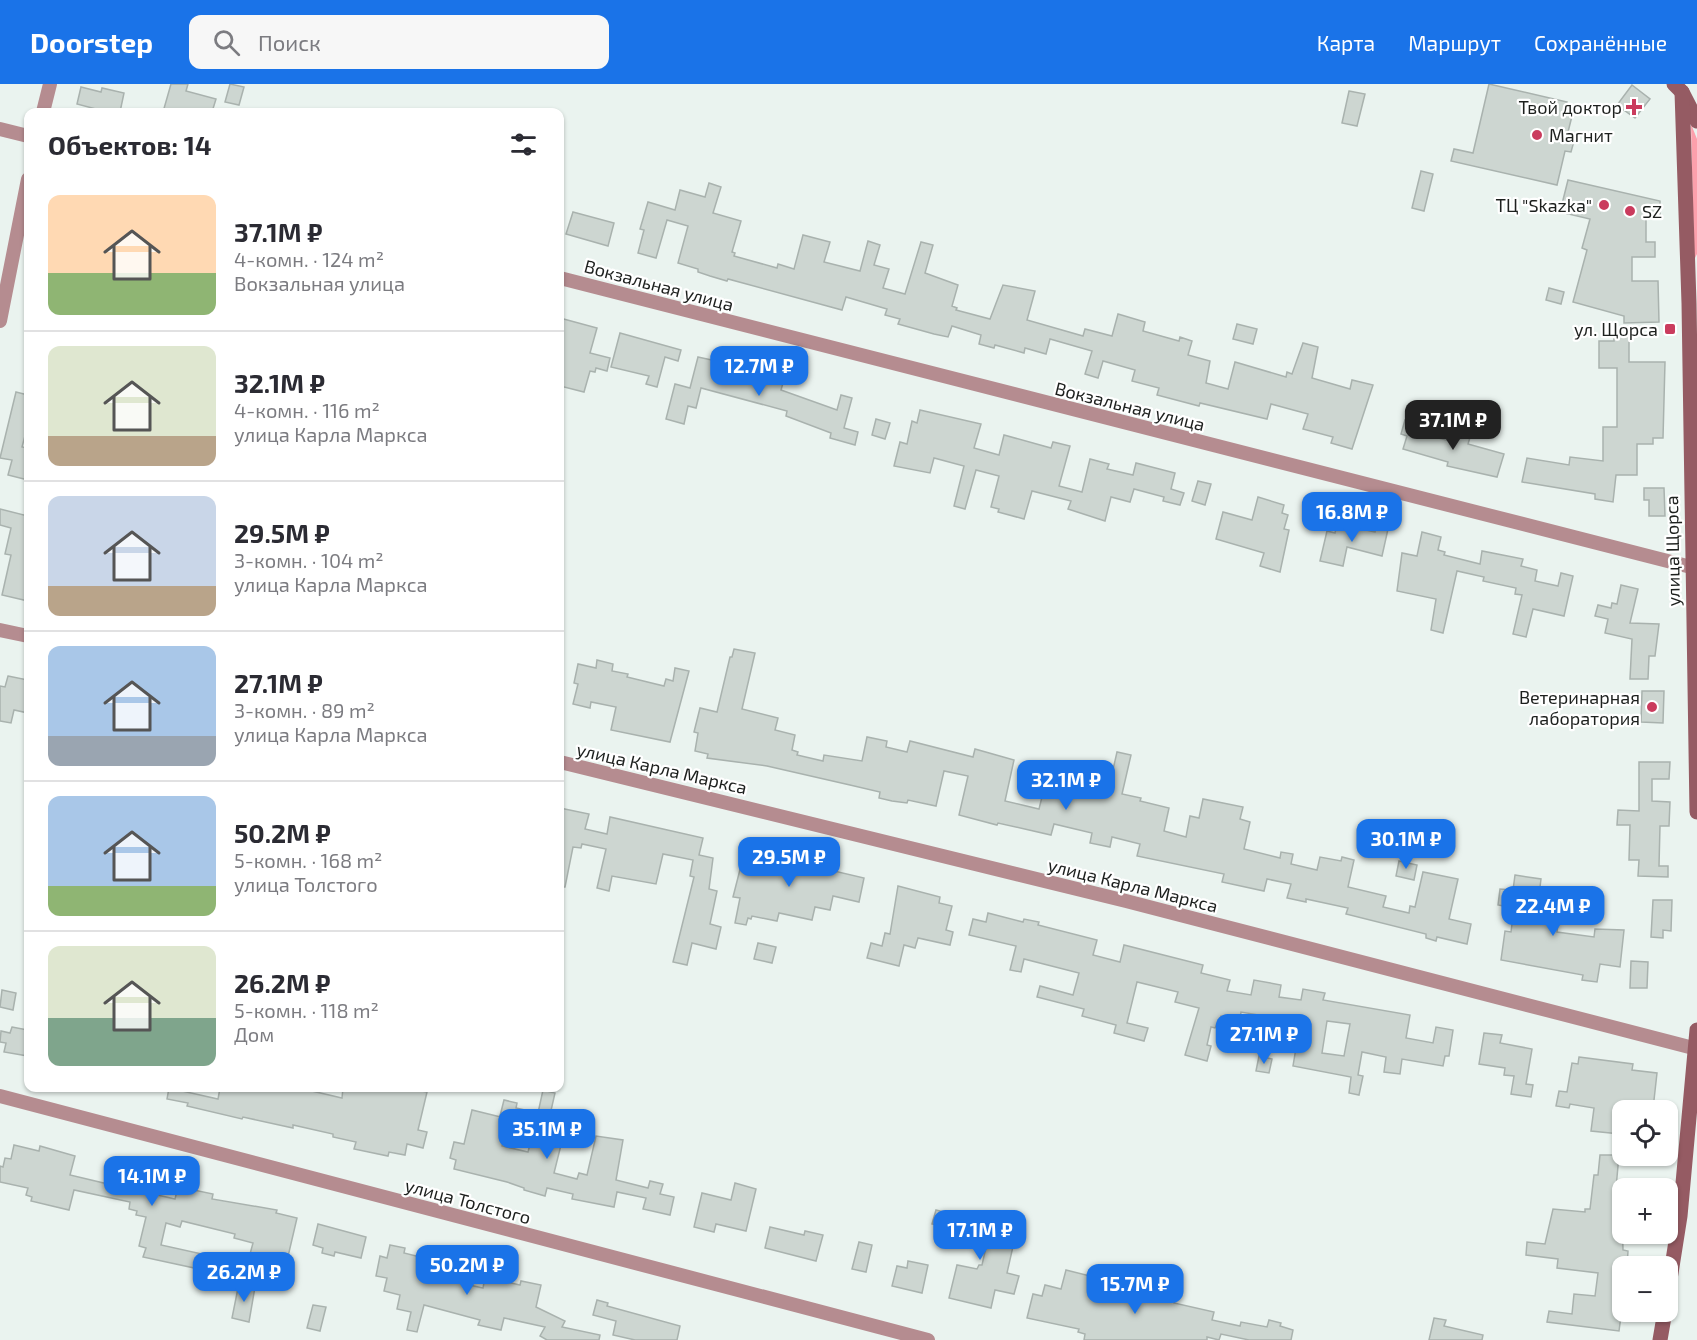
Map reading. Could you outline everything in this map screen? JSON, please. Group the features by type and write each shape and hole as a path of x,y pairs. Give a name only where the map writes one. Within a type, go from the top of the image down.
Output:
{"main road":[{"path":"1678,87 1697,107"},
{"path":"1678,87 1697,121"},
{"name":"улица Щорса","path":"1678,87 1688,289 1697,812"},
{"name":"улица Щорса","path":"1688,289 1697,271"},
{"path":"1674,1256 1680,1216 1697,1030"},
{"path":"1660,1340 1663,1322"}],"street":[{"path":"44,108 50,84"},
{"path":"0,129 24,135"},
{"path":"0,321 24,199"},
{"name":"Вокзальная улица","path":"564,279 1691,567"},
{"path":"0,630 24,635"},
{"name":"улица Карла Маркса","path":"564,763 1149,907 1697,1049"},
{"name":"улица Толстого","path":"0,1098 926,1340"}],"shaded area":[{"path":"1691,124 1697,139 1697,254 1694,260"}],"building":[{"path":"171,84 188,84 186,91 216,99 213,108 164,108"},
{"path":"230,84 244,87 239,105 225,102"},
{"path":"1489,84 1567,102 1564,110 1573,112 1568,132 1576,134 1571,152 1565,151 1557,185 1451,161 1454,149 1473,153"},
{"path":"1632,85 1650,99 1635,118 1617,105"},
{"path":"81,87 101,92 102,88 124,93 121,108 92,108 77,104"},
{"path":"1349,91 1365,94 1357,126 1342,123"},
{"path":"1421,171 1433,174 1424,211 1412,208"},
{"path":"1568,180 1660,201 1660,218 1646,214 1646,242 1655,242 1655,257 1632,257 1632,281 1658,281 1659,322 1624,323 1624,316 1573,302 1587,250 1582,248 1590,219 1560,212"},
{"path":"709,183 721,187 713,213 741,221 732,252 735,253 734,256 777,268 778,264 794,269 803,235 830,242 824,262 860,271 868,241 880,245 874,265 889,269 883,288 905,294 921,242 933,245 925,273 958,285 952,306 957,308 956,310 990,319 1003,285 1035,291 1027,320 1083,336 1085,329 1112,336 1118,314 1145,322 1143,331 1179,341 1180,337 1192,341 1188,355 1210,361 1206,383 1228,389 1235,362 1286,377 1287,372 1292,374 1303,343 1318,347 1312,378 1350,389 1352,380 1373,385 1352,449 1331,443 1333,437 1303,429 1308,414 1271,404 1267,419 1200,403 1199,406 1157,395 1159,388 1132,381 1135,370 1103,361 1098,378 1085,374 1092,351 1050,339 1046,354 1025,348 1024,353 995,345 994,348 979,344 981,335 952,326 948,337 898,324 900,319 885,315 887,309 846,297 842,310 698,272 698,269 678,263 688,226 667,220 656,258 638,253 644,230 640,229 648,202 675,210 680,190 705,197"},
{"path":"573,212 614,223 608,246 566,234"},
{"path":"1549,288 1564,292 1561,304 1546,300"},
{"path":"564,319 597,328 590,353 610,358 607,371 596,368 595,372 590,371 584,392 564,387"},
{"path":"1237,324 1257,329 1253,344 1233,339"},
{"path":"620,333 681,350 678,361 665,357 657,387 646,384 649,376 611,367"},
{"path":"1614,336 1629,336 1629,362 1665,362 1663,438 1653,438 1653,444 1637,444 1637,475 1616,475 1613,502 1595,499 1595,494 1522,482 1527,458 1569,465 1570,457 1603,461 1603,427 1617,427 1617,368 1599,368 1599,341 1614,341"},
{"path":"698,357 785,376 781,390 837,410 841,395 852,398 844,428 858,432 855,445 830,438 831,433 786,416 787,411 701,388 696,408 688,406 684,424 666,419 675,384 690,388"},
{"path":"16,392 24,394 22,447 24,447 24,479 8,475 12,460 0,458"},
{"path":"920,410 981,424 974,448 999,455 1004,435 1051,448 1053,442 1070,446 1059,486 1082,492 1090,459 1109,464 1107,469 1133,475 1136,463 1175,473 1171,489 1184,493 1180,505 1163,501 1164,497 1134,489 1130,502 1111,497 1105,521 1068,509 1071,501 1032,491 1024,519 998,512 999,509 991,507 999,476 976,470 965,509 954,506 964,466 934,458 930,473 894,466 900,442 907,444 912,421 917,423"},
{"path":"876,419 890,423 885,439 872,435"},
{"path":"1405,420 1421,424 1419,433 1454,442 1457,431 1471,434 1468,444 1504,454 1497,477 1447,466 1448,462 1403,449 1407,436 1401,434"},
{"path":"1198,481 1211,484 1205,505 1192,501"},
{"path":"1644,488 1664,488 1665,516 1649,516 1649,500 1644,500"},
{"path":"1258,497 1284,505 1282,513 1288,515 1284,529 1289,530 1280,572 1260,566 1264,553 1216,539 1223,512 1252,520"},
{"path":"0,509 24,515 24,600 2,595 11,555 5,554 11,528 0,525"},
{"path":"1337,523 1375,532 1376,527 1388,529 1382,556 1347,547 1343,566 1320,561 1327,531 1335,533"},
{"path":"1422,532 1441,537 1438,550 1445,552 1444,555 1480,564 1482,551 1523,559 1521,566 1537,570 1535,581 1558,586 1561,573 1573,576 1564,616 1533,609 1526,637 1513,634 1522,595 1515,594 1516,588 1483,581 1484,577 1457,571 1443,633 1431,630 1436,599 1397,591 1402,553 1417,556"},
{"path":"1621,585 1638,589 1630,623 1659,624 1655,656 1649,656 1648,679 1630,679 1632,639 1605,633 1608,619 1595,616 1598,605 1611,608 1612,603 1617,604"},
{"path":"734,649 755,653 742,709 778,718 775,730 795,735 792,750 798,752 797,755 823,761 824,755 862,761 867,737 887,741 886,747 907,752 910,741 973,757 975,749 1014,760 1005,801 1039,809 1043,793 1058,796 1062,781 1087,786 1089,778 1110,783 1117,752 1131,755 1122,794 1169,808 1164,831 1186,837 1190,816 1199,818 1203,799 1243,807 1240,819 1250,822 1244,849 1280,858 1281,852 1293,854 1291,864 1317,870 1320,857 1341,861 1342,857 1354,860 1348,887 1386,896 1383,907 1409,913 1410,906 1415,907 1423,872 1458,879 1449,919 1471,924 1467,944 1437,937 1436,941 1426,938 1426,934 1346,914 1348,908 1306,899 1306,902 1287,898 1291,884 1267,879 1264,891 1222,882 1224,874 1137,856 1140,844 1112,837 1110,847 1090,843 1092,833 1054,824 1051,835 959,815 968,776 944,771 936,806 908,800 907,803 879,798 880,792 767,766 707,758 708,754 695,751 698,733 694,732 700,708 717,712"},
{"path":"597,660 613,664 612,671 628,674 627,677 664,686 666,679 673,681 675,668 689,671 670,742 611,730 616,707 591,702 590,708 573,704 578,684 574,683 578,664 596,668"},
{"path":"8,676 24,679 24,712 14,710 11,723 0,721 0,686 5,687"},
{"path":"1642,691 1664,691 1663,723 1641,722"},
{"path":"1639,762 1670,762 1669,779 1652,779 1652,801 1670,802 1669,826 1660,826 1659,866 1668,866 1668,877 1638,876 1639,860 1629,860 1630,825 1617,825 1618,810 1639,811"},
{"path":"564,809 589,814 585,829 607,834 610,817 703,838 699,855 713,858 709,889 717,891 710,924 721,927 716,949 692,943 687,965 673,962 694,877 690,876 693,860 663,854 656,884 612,876 609,891 597,888 606,849 582,844 581,848 573,847 565,887"},
{"path":"745,850 864,878 859,902 833,896 830,910 815,907 812,920 779,913 777,921 752,916 751,919 748,918 746,925 735,923 740,898 733,897"},
{"path":"1399,861 1417,865 1414,880 1396,876"},
{"path":"1515,875 1541,879 1538,903 1555,905 1553,923 1558,924 1557,932 1594,937 1595,929 1624,930 1620,967 1600,964 1597,982 1582,980 1583,975 1501,960 1505,931 1511,932 1514,908 1498,905 1500,889 1513,890"},
{"path":"898,886 940,897 939,903 952,906 946,930 953,932 950,945 918,938 915,948 904,945 899,966 867,958 871,943 882,946 885,933 890,934"},
{"path":"1653,900 1672,900 1671,931 1663,930 1663,938 1651,937"},
{"path":"988,913 1023,922 1024,919 1039,922 1038,925 1097,940 1093,955 1120,962 1124,945 1203,965 1201,973 1230,980 1227,991 1251,995 1254,980 1281,985 1279,997 1301,1000 1303,989 1325,993 1323,1000 1410,1015 1406,1038 1433,1043 1436,1027 1453,1030 1449,1056 1445,1056 1443,1066 1402,1059 1400,1074 1384,1072 1386,1057 1362,1052 1358,1075 1363,1076 1359,1095 1349,1093 1351,1077 1293,1066 1297,1042 1262,1036 1265,1016 1241,1012 1240,1020 1221,1016 1215,1028 1211,1027 1207,1045 1211,1046 1207,1061 1185,1055 1199,1008 1175,1002 1178,992 1137,982 1127,1023 1148,1028 1144,1041 1114,1033 1116,1025 1082,1016 1084,1009 1037,997 1040,986 1073,995 1079,973 1024,959 1021,972 1010,970 1016,946 969,935 973,919 986,922","holes":["1327,1021 1350,1024 1344,1056 1322,1053"]},
{"path":"758,943 776,947 772,963 754,959"},
{"path":"1631,961 1648,962 1647,988 1630,988"},
{"path":"2,990 16,993 13,1010 0,1007"},
{"path":"12,1027 24,1029 24,1055 4,1052 6,1043 0,1042 1,1031 10,1033"},
{"path":"1484,1033 1502,1035 1500,1043 1532,1049 1526,1084 1533,1085 1531,1097 1511,1094 1514,1076 1504,1075 1505,1068 1479,1064"},
{"path":"1259,1056 1272,1059 1269,1073 1256,1071"},
{"path":"1579,1057 1633,1064 1632,1070 1657,1073 1654,1100 1612,1100 1612,1133 1591,1131 1594,1108 1570,1104 1569,1108 1556,1106 1559,1091 1567,1092 1572,1063 1578,1064"},
{"path":"168,1092 186,1092 218,1099 219,1092 316,1092 342,1098 343,1092 427,1092 418,1130 427,1132 423,1148 407,1144 405,1155 389,1152 388,1156 354,1149 356,1142 333,1137 333,1134 293,1125 293,1128 243,1117 242,1119 167,1099"},
{"path":"543,1092 555,1093 547,1128 554,1129 551,1142 561,1145 554,1173 577,1179 579,1173 587,1175 596,1136 623,1140 616,1180 648,1188 650,1181 663,1184 660,1194 674,1197 670,1215 643,1209 646,1198 617,1192 614,1207 572,1199 573,1194 547,1188 545,1196 507,1182 454,1169 456,1160 450,1158 454,1142 464,1144 472,1110 509,1119 502,1146 528,1152 535,1124 500,1116 504,1100 517,1103 516,1108 538,1113"},
{"path":"14,1145 39,1151 40,1146 75,1156 70,1175 108,1184 111,1170 129,1174 128,1182 155,1189 153,1194 175,1199 179,1183 190,1186 189,1189 213,1194 212,1199 277,1210 276,1213 297,1218 286,1265 250,1254 253,1243 234,1238 235,1234 182,1221 180,1227 166,1223 161,1245 202,1254 199,1269 143,1257 146,1248 139,1246 146,1217 136,1215 137,1211 129,1209 130,1202 74,1190 69,1210 31,1201 32,1197 26,1195 28,1188 0,1182 0,1166 3,1167 5,1158 11,1159"},
{"path":"1600,1155 1612,1155 1612,1166 1618,1166 1617,1178 1612,1178 1612,1244 1623,1244 1623,1250 1628,1251 1628,1256 1612,1256 1612,1322 1620,1322 1619,1331 1547,1322 1549,1311 1572,1314 1574,1294 1595,1296 1598,1273 1557,1268 1558,1259 1526,1255 1527,1242 1545,1244 1553,1209 1585,1212 1585,1209 1590,1209 1594,1175 1598,1175"},
{"path":"735,1183 756,1189 746,1231 716,1224 714,1232 694,1227 702,1193 731,1200"},
{"path":"936,1210 1000,1226 997,1238 1014,1242 1007,1273 1019,1276 1014,1294 995,1290 991,1308 949,1298 957,1265 977,1269 979,1265 982,1265 987,1243 957,1236 946,1231 947,1227 932,1224"},
{"path":"318,1224 366,1237 361,1258 335,1252 334,1256 322,1253 323,1248 313,1245"},
{"path":"770,1227 804,1235 805,1231 823,1235 816,1261 765,1248"},
{"path":"859,1242 872,1245 866,1272 852,1269"},
{"path":"390,1245 405,1248 404,1253 464,1268 460,1283 483,1288 485,1277 520,1285 521,1281 541,1285 536,1307 565,1321 562,1327 600,1335 599,1340 547,1340 540,1336 545,1327 504,1318 501,1330 478,1325 480,1320 424,1305 417,1332 407,1330 411,1312 397,1309 400,1295 384,1291 387,1278 376,1276 380,1256 387,1258"},
{"path":"908,1261 928,1265 922,1293 892,1286 897,1266 907,1268"},
{"path":"1066,1270 1122,1284 1120,1292 1145,1298 1146,1293 1163,1297 1165,1290 1177,1293 1174,1303 1214,1312 1212,1320 1240,1326 1241,1322 1267,1327 1269,1320 1281,1323 1280,1326 1293,1330 1291,1340 1249,1340 1221,1334 1219,1340 1207,1337 1207,1340 1084,1340 1085,1334 1078,1332 1079,1329 1027,1318 1033,1294 1042,1296 1045,1285 1061,1289"},
{"path":"239,1283 255,1287 249,1322 232,1318"},
{"path":"597,1300 608,1303 607,1306 680,1326 677,1340 635,1340 613,1335 616,1321 593,1315"},
{"path":"313,1305 326,1307 320,1331 307,1328"},
{"path":"1434,1318 1446,1320 1444,1326 1483,1335 1482,1340 1429,1340"}],"place":[{"name":"Твой доктор","path":"1634,107"},
{"name":"Магнит","path":"1537,135"},
{"name":"ТЦ \"Skazka\"","path":"1604,205"},
{"name":"SZ","path":"1630,211"},
{"name":"ул. Щорса","path":"1670,329"},
{"name":"Ветеринарная лаборатория","path":"1652,707"}]}
